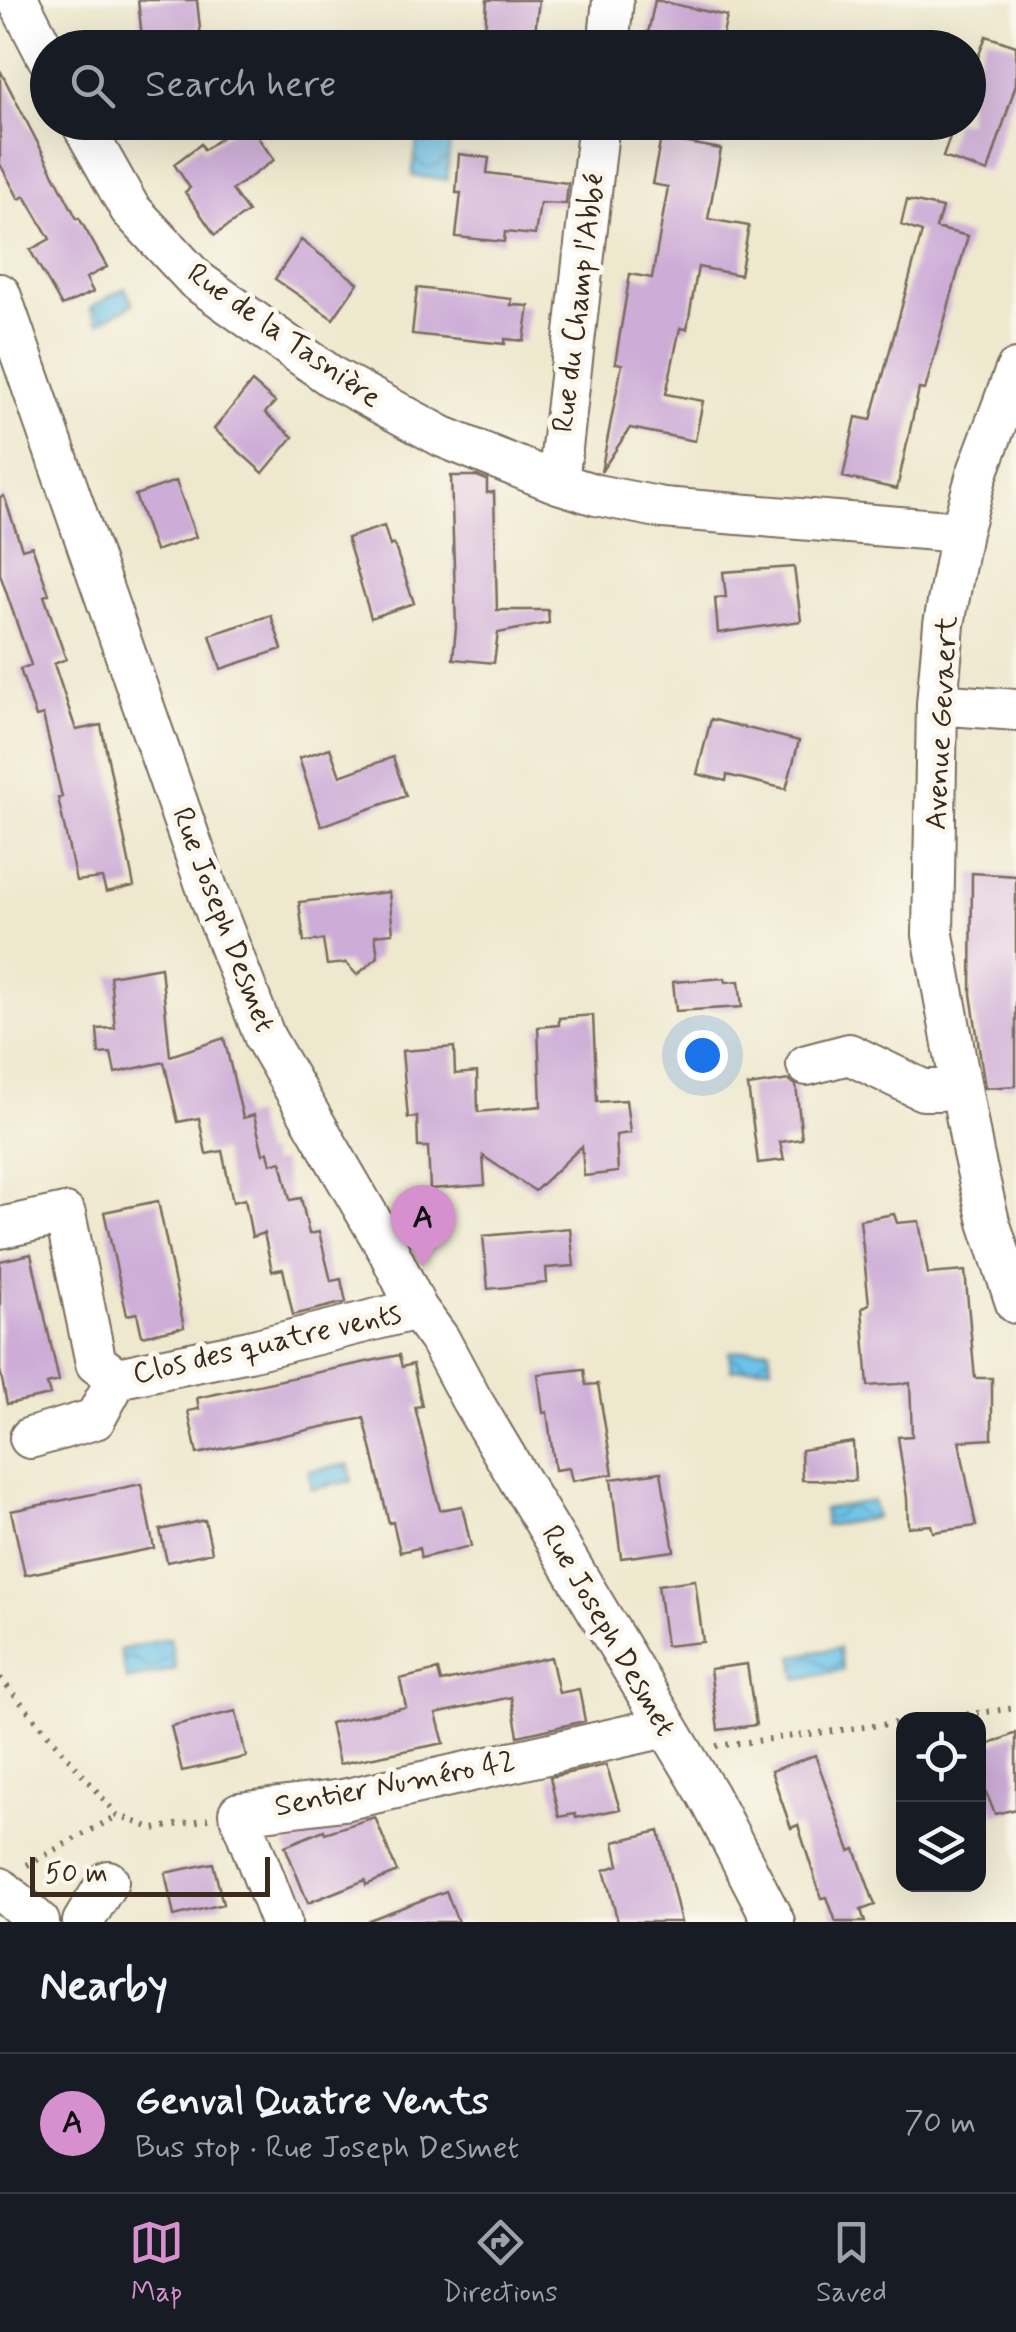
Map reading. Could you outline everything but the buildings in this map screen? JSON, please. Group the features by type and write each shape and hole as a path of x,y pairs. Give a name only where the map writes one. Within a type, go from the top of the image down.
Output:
{"street":[{"path":"18,0 34,30"},
{"path":"610,30 613,0"},
{"name":"Rue de la Tasnière","path":"91,140 130,210 196,280 332,377 387,409 481,454 596,495 679,510 960,532"},
{"name":"Rue du Champ l'Abbé","path":"558,484 597,140"},
{"name":"Rue Joseph Desmet","path":"0,294 265,1038 388,1250 417,1309 440,1339 471,1399 708,1796 774,1922"},
{"name":"Avenue Gevaert","path":"1016,370 960,532 944,624 937,704 934,934 958,1084 989,1222 1016,1303"},
{"path":"937,704 1016,710"},
{"path":"807,1065 849,1054 923,1090 958,1084"},
{"name":"Clos des quatre vents","path":"0,1228 65,1214 96,1363 117,1378 250,1351 417,1309"},
{"name":"Clos des quatre vents","path":"30,1438 94,1419 117,1378"},
{"name":"Sentier Numéro 42","path":"281,1922 239,1812 343,1800 672,1739"},
{"path":"8,1879 40,1922"},
{"path":"84,1922 108,1881"}],"path":[{"path":"0,1678 117,1816 154,1829 239,1812"},
{"path":"986,1712 1016,1708"},
{"path":"672,1739 896,1723"},
{"path":"8,1879 117,1816"}],"water":[{"path":"417,140 450,140 447,180 412,176"},
{"path":"125,288 133,304 98,323 90,308"},
{"path":"769,1348 771,1366 731,1370 729,1352"},
{"path":"349,1464 352,1481 312,1489 309,1471"},
{"path":"873,1501 876,1518 825,1526 823,1509"},
{"path":"170,1638 176,1669 127,1680 120,1650"},
{"path":"839,1648 843,1670 797,1679 793,1656"}],"place":[{"name":"Genval Quatre Vents","path":"423,1267"}]}
